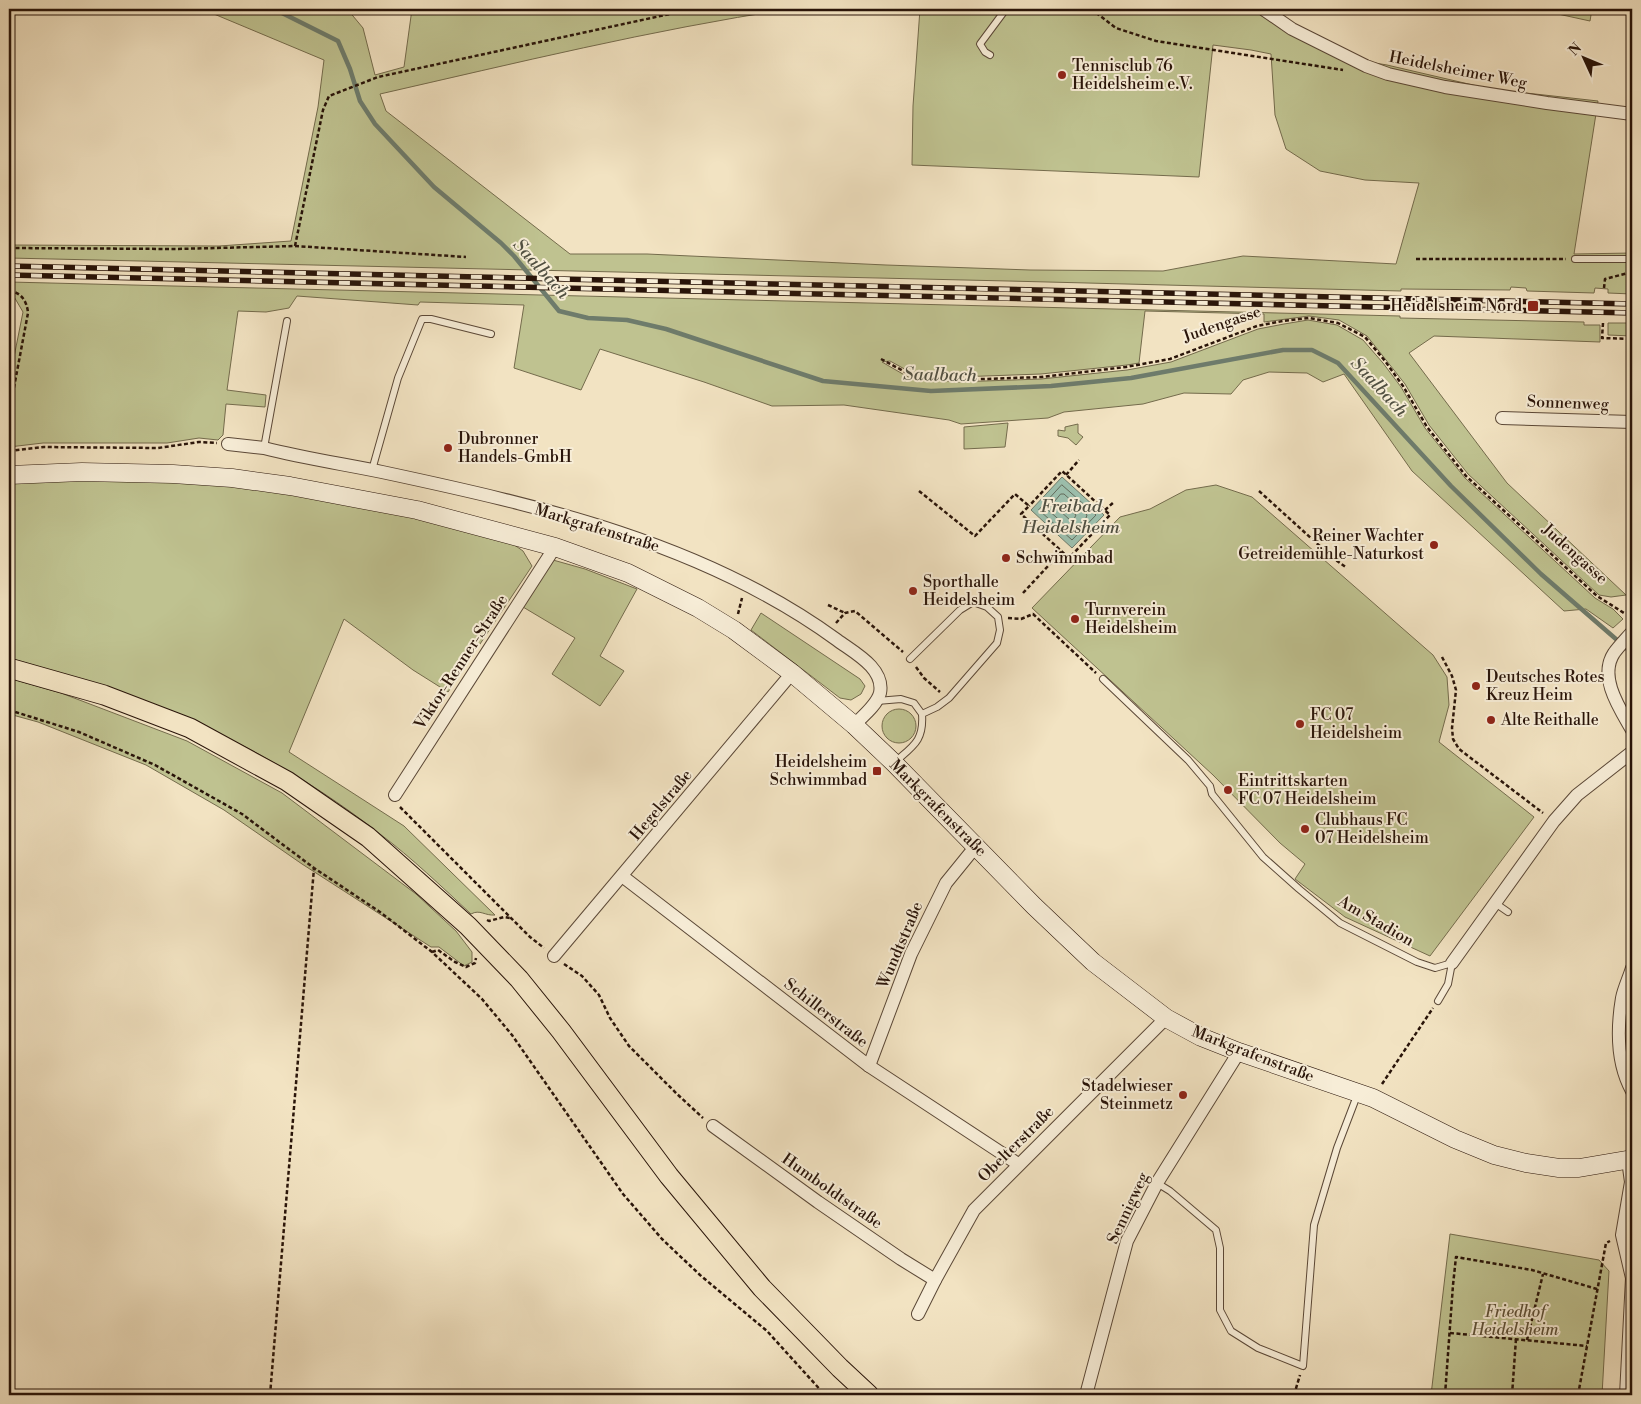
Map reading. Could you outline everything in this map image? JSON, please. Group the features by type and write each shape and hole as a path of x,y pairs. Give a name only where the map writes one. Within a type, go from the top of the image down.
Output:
{"main road":[{"path":"9,668 104,695 190,728 287,781 368,837 468,926 519,979 606,1090 669,1176 756,1280 840,1368 869,1395"}],"street":[{"name":"Heidelsheimer Weg","path":"1263,9 1292,29 1366,66 1388,74 1445,87 1632,114"},
{"name":"Sonnenweg","path":"1502,418 1632,422"},
{"name":"Markgrafenstraße","path":"228,444 264,448 486,495 653,543 698,561 745,584 827,633 876,672 880,684 880,692 876,702"},
{"name":"Markgrafenstraße","path":"9,475 82,472 173,474 232,478 317,490 417,510 555,547 628,573 698,608 734,630 792,673 854,725 894,763 1034,906 1093,962 1166,1018 1201,1037 1239,1052 1366,1095 1455,1139 1494,1155 1526,1163 1559,1168 1579,1168 1630,1160"},
{"name":"Viktor-Renner-Straße","path":"395,795 555,547"},
{"path":"1632,633 1614,653 1610,661 1610,680 1615,700 1632,730"},
{"name":"Hegelstraße","path":"554,956 792,673"},
{"path":"854,725 876,702"},
{"path":"1452,963 1554,822 1577,796 1632,752"},
{"name":"Wundtstraße","path":"869,1066 911,954 941,892 976,846"},
{"name":"Schillerstraße","path":"622,876 869,1066 1018,1164"},
{"path":"1632,968 1622,997 1619,1045 1628,1083 1632,1091"},
{"name":"Obelterstraße","path":"918,1314 934,1280 974,1210 1166,1018"},
{"name":"Sennigweg","path":"1086,1395 1127,1241 1157,1183 1239,1052"},
{"name":"Humboldtstraße","path":"713,1126 826,1207 934,1280"},
{"path":"1626,1395 1629,1372 1632,1278 1622,1235 1631,1182 1630,1160"}],"lane":[{"path":"990,55 985,52 980,44 1006,9"},
{"path":"1575,258 1632,259"},
{"path":"372,470 398,378 422,319 431,318 491,334"},
{"path":"264,448 287,322"},
{"path":"910,659 960,610 972,602 987,607 998,617 1000,630 997,643 948,698 937,708 922,714"},
{"name":"Am Stadion","path":"1103,679 1188,760 1210,786 1212,794 1263,857 1340,923 1416,962 1435,968 1452,963"},
{"path":"876,702 901,699 914,703 922,714 923,727 918,742 894,763"},
{"path":"1495,903 1508,912"},
{"path":"1438,1001 1448,984 1452,963"},
{"path":"1157,1183 1170,1191 1216,1230 1220,1248 1220,1310 1231,1331 1258,1348 1303,1366 1314,1225 1337,1148 1366,1095"}],"path":[{"path":"295,246 323,110 330,96 346,88 388,75 693,9"},
{"path":"1091,9 1116,28 1156,41 1348,71 1366,66"},
{"path":"9,248 176,249 295,246 466,257"},
{"path":"1416,259 1575,258"},
{"path":"1604,288 1605,279 1632,272"},
{"path":"9,292 20,295 25,300 28,313 9,414"},
{"name":"Judengasse","path":"881,359 909,374 956,380 1041,377 1126,367 1170,359 1257,326 1308,318 1338,323 1365,338 1380,355 1403,386 1427,427 1466,476 1597,596 1624,613 1632,612"},
{"path":"1603,323 1602,338 1632,339"},
{"path":"9,450 44,447 158,448 198,442 228,444"},
{"path":"1066,475 1079,460"},
{"path":"1062,471 1110,515 1070,558 1021,514 1029,506 1062,471"},
{"path":"919,491 975,536 1015,494 1029,506"},
{"path":"1259,492 1347,568"},
{"path":"1106,510 1114,502"},
{"path":"1023,593 1062,551"},
{"path":"734,630 745,584"},
{"path":"828,605 845,613 855,611 910,659 924,678 948,698"},
{"path":"827,633 845,613"},
{"path":"998,617 1021,619 1033,614 1103,679"},
{"path":"1442,658 1452,676 1456,690 1452,728 1453,739 1459,749 1554,822"},
{"path":"9,710 79,732 155,765 242,814 314,868 380,912 425,946 482,999 512,1035 623,1194 662,1239 700,1275 767,1331 825,1395"},
{"path":"395,795 394,801 530,937 582,976 599,995 610,1018 629,1046 676,1094 713,1126"},
{"path":"270,1395 314,868"},
{"path":"1366,1095 1384,1080 1438,1001"},
{"path":"1578,1395 1606,1243"},
{"path":"1477,1395 1445,1394 1456,1257 1532,1270 1597,1289"},
{"path":"1528,1340 1543,1274"},
{"path":"1450,1333 1587,1346"},
{"path":"1512,1395 1516,1339"},
{"path":"1294,1395 1303,1366"}],"green space":[{"path":"202,9 348,10 363,28 375,75 404,67 412,9 789,9 635,37 380,94 386,111 570,254 647,254 1030,270 1163,271 1243,256 1396,264 1419,183 1365,180 1320,171 1286,149 1275,115 1271,54 1213,45 1199,177 912,165 913,106 920,9 1251,9 1293,36 1339,57 1387,65 1490,89 1598,101 1574,254 1632,253 1632,294 1608,293 1608,289 1595,288 1594,293 1527,291 1526,288 1511,287 1510,290 1401,289 1401,291 9,258 9,245 219,246 291,241 318,107 324,60"},
{"path":"1535,9 1592,9 1590,21"},
{"path":"9,282 1400,316 1400,318 1584,322 1584,325 1600,325 1600,342 1434,336 1409,353 1507,483 1626,595 1611,597 1599,595 1468,474 1429,425 1405,384 1367,336 1339,320 1309,316 1264,322 1264,314 1145,311 1139,363 1041,374 957,377 910,372 890,361 882,362 908,377 956,382 1041,379 1127,370 1171,362 1258,329 1284,324 1308,320 1337,325 1363,340 1383,363 1401,387 1425,428 1465,478 1595,598 1613,609 1623,619 1613,628 1586,609 1564,611 1412,471 1344,374 1323,382 1307,373 1269,372 1243,380 1231,394 1184,393 1143,404 1064,412 1048,418 961,424 949,420 844,405 772,406 600,349 581,390 514,368 524,305 420,302 418,305 297,296 289,308 266,312 238,311 227,390 266,395 265,407 226,404 223,435 218,440 199,438 167,443 43,443 9,447 9,382 23,312 13,295 9,294"},
{"path":"1608,323 1632,323 1632,336 1608,335"},
{"path":"1008,423 1005,447 964,449 964,427"},
{"path":"1078,424 1078,433 1083,437 1076,445 1068,438 1058,436 1058,430 1065,431 1065,427"},
{"path":"38,480 171,481 280,491 409,516 513,544 523,551 532,566 448,692 413,670 344,619 289,752 404,826 495,915 480,912 471,914 392,843 351,812 291,773 228,738 195,722 128,695 9,658 9,484"},
{"name":"FC 07 Heidelsheim","path":"1216,485 1252,497 1433,655 1447,677 1449,705 1439,742 1534,817 1430,956 1345,917 1295,879 1305,864 1280,843 1213,775 1032,608 1120,517 1150,509 1186,490"},
{"path":"553,560 585,569 637,589 600,656 624,671 600,706 552,674 575,638 523,607"},
{"path":"761,613 860,679 865,686 861,694 851,700 840,698 751,630"},
{"path":"9,678 61,693 187,741 282,793 416,894 456,931 472,952 472,962 464,966 439,947 431,947 302,864 224,810 146,765 38,722 9,714"},
{"path":"899,709 906,710 911,714 915,719 915,733 911,738 906,742 899,743 892,742 887,738 883,733 882,726 883,719 887,714 892,710"},
{"name":"Friedhof Heidelsheim","path":"1450,1234 1599,1260 1609,1271 1602,1395 1431,1395"}],"water":[{"name":"Freibad Heidelsheim","path":"1062,477 1104,515 1072,548 1031,510"}],"waterway":[{"name":"Saalbach","path":"274,9 338,41 350,69 360,101 375,124 434,187 514,256 559,311 588,318 627,320 666,329 823,381 931,391 1051,386 1131,378 1283,350 1312,350 1338,363 1451,486 1541,574 1632,653"}],"railway":[{"path":"9,266 1632,304"},
{"path":"9,275 1632,313"}],"place":[{"name":"Tennisclub 76 Heidelsheim e.V.","path":"1062,75"},
{"name":"Heidelsheim Nord","path":"1533,306"},
{"name":"Dubronner Handels-GmbH","path":"448,448"},
{"name":"Reiner Wachter Getreidemühle-Naturkost","path":"1434,545"},
{"name":"Schwimmbad","path":"1006,558"},
{"name":"Sporthalle Heidelsheim","path":"913,591"},
{"name":"Turnverein Heidelsheim","path":"1075,619"},
{"name":"Deutsches Rotes Kreuz Heim","path":"1476,686"},
{"name":"Alte Reithalle","path":"1491,720"},
{"name":"FC 07 Heidelsheim","path":"1300,724"},
{"name":"Heidelsheim Schwimmbad","path":"877,771"},
{"name":"Eintrittskarten FC 07 Heidelsheim","path":"1228,790"},
{"name":"Clubhaus FC 07 Heidelsheim","path":"1305,829"},
{"name":"Stadelwieser Steinmetz","path":"1183,1095"}]}
